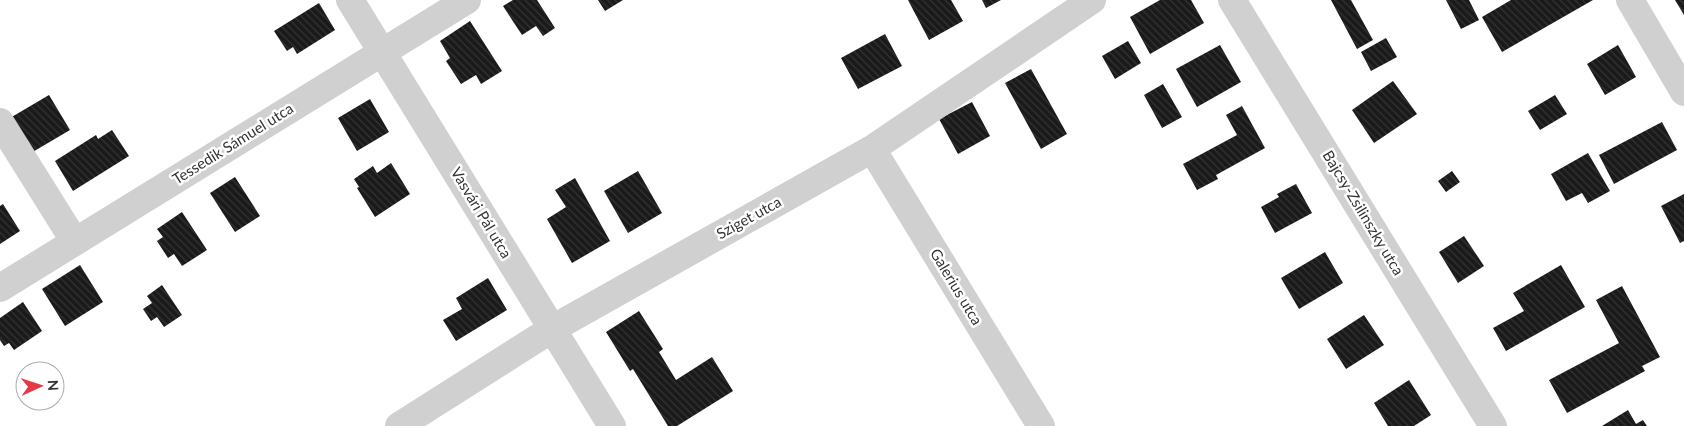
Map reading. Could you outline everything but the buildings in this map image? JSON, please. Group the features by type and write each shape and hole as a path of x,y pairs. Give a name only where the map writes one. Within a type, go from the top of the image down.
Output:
{"street":[{"name":"Vasvári Pál utca","path":"350,0 612,426"},
{"name":"Tessedik Sámuel utca","path":"0,288 467,0"},
{"name":"Sziget utca","path":"399,426 552,329 872,148 1092,0"},
{"name":"Bajcsy-Zsilinszky utca","path":"1232,0 1493,426"},
{"path":"1630,0 1684,92"},
{"path":"0,122 75,242"},
{"name":"Galerius utca","path":"872,148 1041,426"}]}
